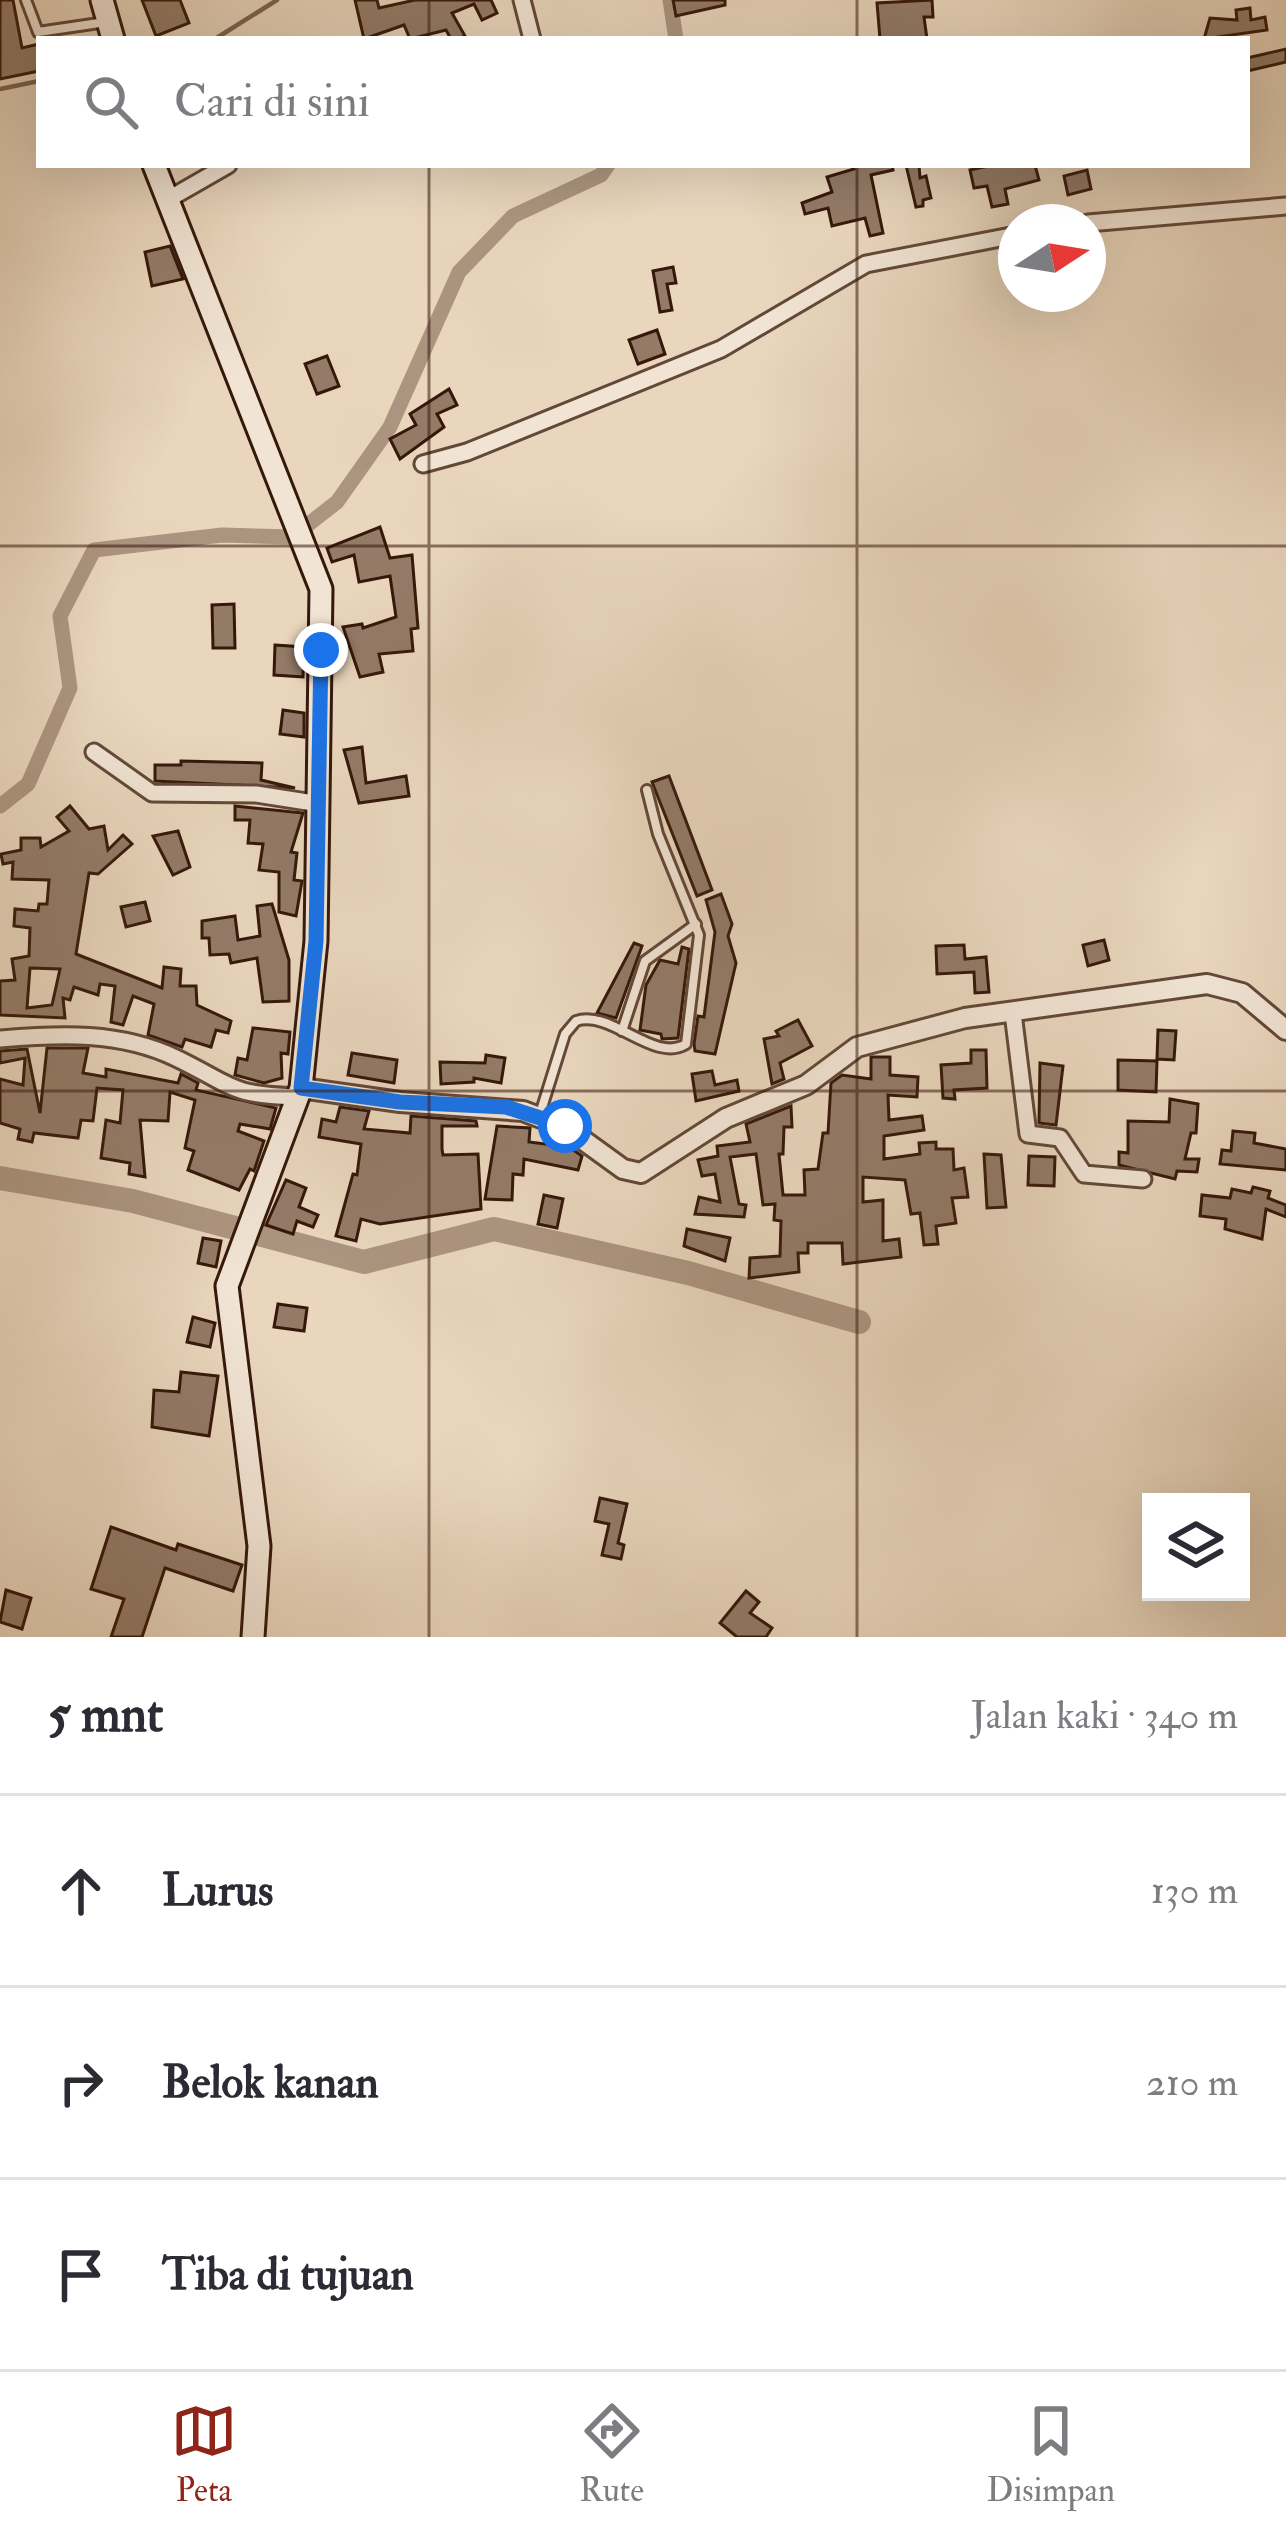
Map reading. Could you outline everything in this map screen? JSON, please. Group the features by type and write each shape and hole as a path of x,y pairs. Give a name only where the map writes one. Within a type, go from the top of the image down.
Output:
{"main road":[{"path":"155,168 308,544 321,589 316,941 300,1093 229,1275 228,1313 259,1546 253,1637"}],"street":[{"path":"522,0 531,36"},
{"path":"167,200 223,168"},
{"path":"1106,221 1286,206"},
{"path":"422,464 466,452 721,349 866,264 998,238"},
{"path":"94,752 152,793 256,794 320,804"},
{"path":"0,1039 116,1039 175,1057 238,1093 506,1107 539,1116 583,1138 623,1168 646,1172 726,1118 806,1085 844,1052 965,1018 1208,984 1242,993 1286,1030"},
{"path":"1013,1013 1028,1134 1060,1138 1084,1174 1143,1179"}],"lane":[{"path":"26,0 38,32 107,20"},
{"path":"539,1116 569,1027 588,1017 662,1047 685,1046 699,952 696,924 658,834 647,790"},
{"path":"622,1031 647,957 696,924"}],"building":[{"path":"0,0 13,0 22,48 36,45 36,72 0,79"},
{"path":"142,0 180,0 189,23 156,36"},
{"path":"355,0 377,0 379,8 415,0 491,0 497,13 482,20 474,4 452,13 465,36 449,36 446,30 409,36 404,25 363,36"},
{"path":"673,0 725,0 725,5 676,16"},
{"path":"932,0 933,17 924,17 927,36 880,36 877,3"},
{"path":"1250,8 1251,20 1265,17 1267,30 1205,36 1210,18 1237,20 1236,10"},
{"path":"1286,49 1286,62 1250,70 1250,57"},
{"path":"893,168 871,175 883,233 870,236 865,218 832,226 828,208 805,214 802,203 832,192 827,177 854,169"},
{"path":"907,168 919,168 920,178 926,176 931,198 916,207"},
{"path":"979,168 1036,168 1039,180 1005,189 1008,204 992,207 987,186 974,188 970,170"},
{"path":"1087,170 1091,189 1068,195 1064,176"},
{"path":"170,246 183,279 152,286 145,252"},
{"path":"673,267 676,283 667,284 672,310 660,312 653,271"},
{"path":"657,330 665,354 638,364 629,340"},
{"path":"327,356 339,386 317,394 305,364"},
{"path":"449,389 457,405 437,414 444,427 400,459 390,439 416,425 410,414"},
{"path":"380,527 390,558 412,555 418,628 411,629 413,651 379,654 383,672 360,677 343,627 362,624 363,628 396,617 390,576 359,582 354,555 332,562 327,548"},
{"path":"234,604 235,648 213,648 212,605"},
{"path":"275,645 304,647 303,677 274,675"},
{"path":"283,710 304,713 304,737 280,734"},
{"path":"362,747 366,783 406,776 409,796 359,803 344,750"},
{"path":"181,761 262,763 261,780 295,788 155,781 155,765 181,765"},
{"path":"669,776 712,890 697,896 652,782"},
{"path":"70,806 89,829 104,826 108,850 123,835 132,844 98,874 89,873 76,954 162,988 164,967 181,969 180,986 196,986 197,1005 231,1021 228,1033 216,1030 211,1047 185,1039 182,1047 148,1035 154,1004 133,996 123,1025 111,1022 115,986 100,984 98,995 74,987 70,1000 63,998 65,1018 0,1015 0,981 15,980 12,959 29,956 30,928 14,926 15,909 38,911 39,904 47,904 49,880 12,879 13,862 3,864 1,854 21,850 21,838 40,838 41,847 69,831 57,817","holes":["30,968 60,969 52,1005 27,1008"]},
{"path":"235,806 303,813 291,852 297,853 294,880 302,881 296,916 279,912 279,872 259,870 263,844 248,843 250,820 235,820"},
{"path":"178,831 190,867 173,875 153,836"},
{"path":"721,894 732,924 728,936 736,963 715,1054 695,1051 694,1044 698,1016 704,1017 715,932 706,900"},
{"path":"145,902 150,921 126,927 121,907"},
{"path":"272,904 289,960 289,1001 263,1002 257,958 231,963 229,954 210,955 209,938 202,938 202,921 235,916 238,940 260,936 257,906"},
{"path":"1104,940 1109,960 1088,966 1083,945"},
{"path":"634,943 642,946 616,1018 597,1013"},
{"path":"964,945 965,959 986,957 989,992 975,993 974,972 937,974 936,946"},
{"path":"682,947 689,949 678,1038 662,1039 661,1034 640,1030 646,985 660,960 678,964"},
{"path":"798,1020 812,1046 780,1063 784,1079 772,1084 764,1039 779,1036 776,1031"},
{"path":"253,1028 290,1032 288,1054 281,1053 282,1078 264,1083 235,1075 238,1058 247,1060"},
{"path":"1158,1030 1176,1031 1174,1060 1157,1059"},
{"path":"47,1048 88,1048 83,1073 106,1077 106,1069 178,1083 181,1074 198,1083 196,1090 276,1108 270,1129 240,1124 238,1131 264,1141 254,1171 250,1169 239,1190 188,1170 194,1151 185,1148 195,1100 170,1092 168,1121 140,1120 145,1177 129,1174 130,1163 101,1158 106,1120 120,1123 123,1090 97,1088 93,1121 81,1120 78,1138 34,1133 32,1142 18,1139 20,1129 0,1123 0,1079 23,1085 25,1058 0,1063 0,1051 27,1049 40,1113"},
{"path":"971,1050 986,1050 987,1088 954,1090 955,1099 943,1098 941,1065 971,1063"},
{"path":"352,1053 397,1060 394,1083 348,1075"},
{"path":"486,1055 505,1058 501,1083 474,1078 474,1082 441,1084 440,1062 485,1063"},
{"path":"871,1057 890,1057 890,1075 918,1077 917,1097 888,1095 889,1120 922,1116 924,1130 884,1136 884,1159 920,1154 919,1143 936,1142 936,1149 953,1149 954,1170 964,1168 968,1197 952,1198 956,1223 936,1226 938,1244 924,1245 920,1213 911,1214 905,1180 863,1177 863,1202 883,1200 883,1241 899,1239 901,1257 843,1264 842,1243 808,1243 808,1253 798,1253 799,1272 749,1278 750,1258 780,1256 781,1221 774,1220 775,1204 763,1205 756,1154 730,1157 739,1204 746,1205 744,1217 695,1214 699,1197 720,1202 715,1174 702,1176 698,1160 718,1156 717,1146 750,1142 746,1124 791,1106 792,1127 784,1127 783,1154 779,1154 783,1195 805,1195 804,1170 818,1169 823,1133 828,1133 831,1083 842,1075 871,1079"},
{"path":"1118,1060 1157,1061 1156,1092 1118,1090"},
{"path":"1040,1063 1063,1066 1056,1125 1039,1123"},
{"path":"712,1071 715,1085 737,1080 739,1091 696,1101 692,1074"},
{"path":"1170,1099 1198,1104 1196,1133 1191,1133 1185,1159 1199,1159 1197,1172 1177,1171 1175,1179 1119,1165 1119,1152 1128,1153 1128,1121 1169,1122"},
{"path":"340,1107 369,1111 364,1129 410,1133 411,1116 476,1121 477,1126 442,1126 442,1149 443,1155 478,1154 481,1209 380,1224 361,1219 356,1241 336,1236 353,1174 357,1175 361,1144 319,1137 322,1119 336,1122"},
{"path":"497,1126 530,1128 529,1142 569,1147 582,1156 578,1170 524,1159 523,1175 513,1174 512,1200 485,1199"},
{"path":"1233,1131 1255,1133 1254,1143 1286,1149 1286,1170 1220,1164 1222,1150 1231,1151"},
{"path":"984,1154 1001,1155 1006,1207 987,1208"},
{"path":"1029,1156 1055,1157 1054,1186 1028,1185"},
{"path":"286,1180 306,1188 299,1207 318,1215 313,1227 297,1221 293,1234 266,1225"},
{"path":"1253,1187 1270,1191 1268,1198 1286,1205 1286,1217 1266,1209 1262,1239 1225,1229 1226,1219 1200,1216 1202,1195 1230,1198 1232,1189 1251,1193"},
{"path":"544,1195 563,1199 557,1228 538,1224"},
{"path":"687,1229 730,1238 725,1261 684,1246"},
{"path":"203,1238 221,1241 216,1267 198,1263"},
{"path":"278,1304 307,1308 304,1331 274,1327"},
{"path":"193,1317 215,1323 210,1347 187,1342"},
{"path":"181,1372 218,1376 209,1436 152,1427 154,1390 179,1392"},
{"path":"600,1498 627,1504 618,1543 624,1545 621,1559 602,1555 609,1524 595,1521"},
{"path":"111,1527 176,1550 178,1544 242,1565 233,1591 165,1568 142,1637 111,1637 124,1599 91,1589"},
{"path":"6,1590 31,1598 22,1629 0,1622"},
{"path":"746,1591 759,1602 750,1613 772,1628 766,1637 737,1637 720,1623"}],"waterway":[{"path":"220,36 277,0"},
{"path":"670,0 676,36"},
{"path":"0,89 36,82"},
{"path":"0,806 28,784 70,688 60,616 94,550 222,535 292,537 337,502 390,427 459,272 513,216 601,175 606,168"},
{"path":"0,1178 133,1201 364,1262 494,1229 688,1273 859,1322"}],"route":[{"path":"321,650 316,941 301,1088 400,1102 506,1107 565,1126"}]}
